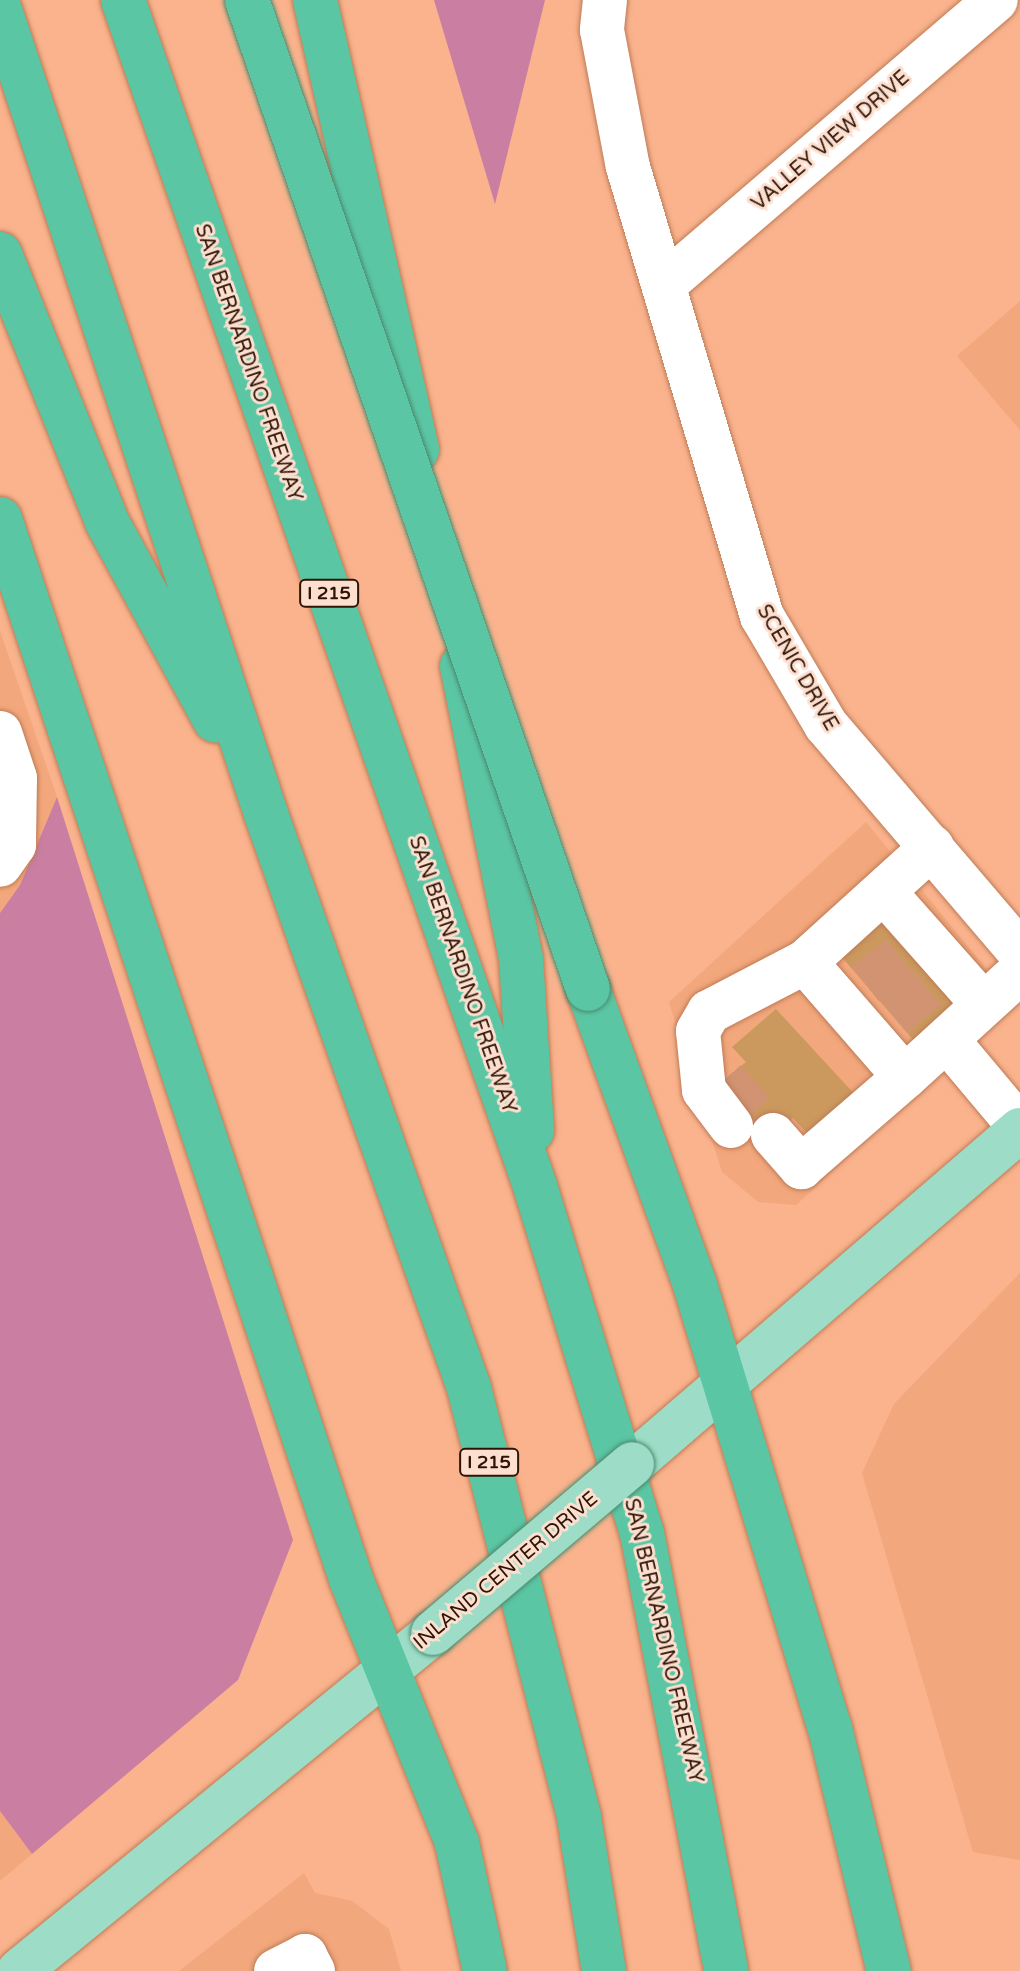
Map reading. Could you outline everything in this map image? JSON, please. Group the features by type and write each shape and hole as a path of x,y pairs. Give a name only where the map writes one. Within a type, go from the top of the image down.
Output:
{"highway":[{"name":"SAN BERNARDINO FREEWAY","path":"123,0 535,1186 642,1533 726,1971"},
{"path":"247,0 588,989 695,1285 724,1391 830,1728 889,1971"},
{"path":"315,0 383,283 521,959 535,1186"},
{"name":"I 215","path":"0,10 266,814 469,1388 579,1817 604,1971"},
{"path":"0,254 107,522 266,814"},
{"path":"0,519 384,1675 457,1843 485,1971"}],"main road":[{"name":"INLAND CENTER DRIVE","path":"19,1971 384,1675 685,1420 724,1391 1020,1128"}],"street":[{"name":"SCENIC DRIVE","path":"605,0 602,30 628,167 667,282 702,434 762,616 826,725 1020,952"},
{"name":"VALLEY VIEW DRIVE","path":"667,282 996,0"},
{"path":"0,733 15,778 14,845 0,865"},
{"path":"731,1126 704,1090 713,1067 698,1031 709,1012 805,962 885,893 932,847"},
{"path":"885,893 930,959 984,1005"},
{"path":"805,962 867,1010 905,1077"},
{"path":"773,1135 801,1167 1020,972"},
{"path":"947,1040 1020,1128"}],"shaded area":[{"path":"434,0 545,0 495,204"},
{"path":"1020,301 1020,430 957,356"},
{"path":"0,631 57,797 20,885 0,913"},
{"path":"57,797 293,1540 238,1680 32,1854 0,1811 0,913 20,885"},
{"path":"866,822 1008,995 1010,1008 796,1205 758,1202 722,1172 669,1002"},
{"path":"1020,1273 1020,1860 973,1852 862,1473 894,1404"},
{"path":"0,1811 32,1854 0,1881"},
{"path":"304,1873 315,1893 352,1901 389,1929 401,1971 179,1971"}],"building":[{"path":"883,921 963,1014 921,1049 841,956"},
{"path":"776,1009 859,1099 812,1139 793,1118 763,1144 715,1088 746,1062 732,1047"}],"tunnel":[{"path":"865,984 909,949"},
{"path":"893,1016 935,981"},
{"path":"724,1080 773,1135"}]}
